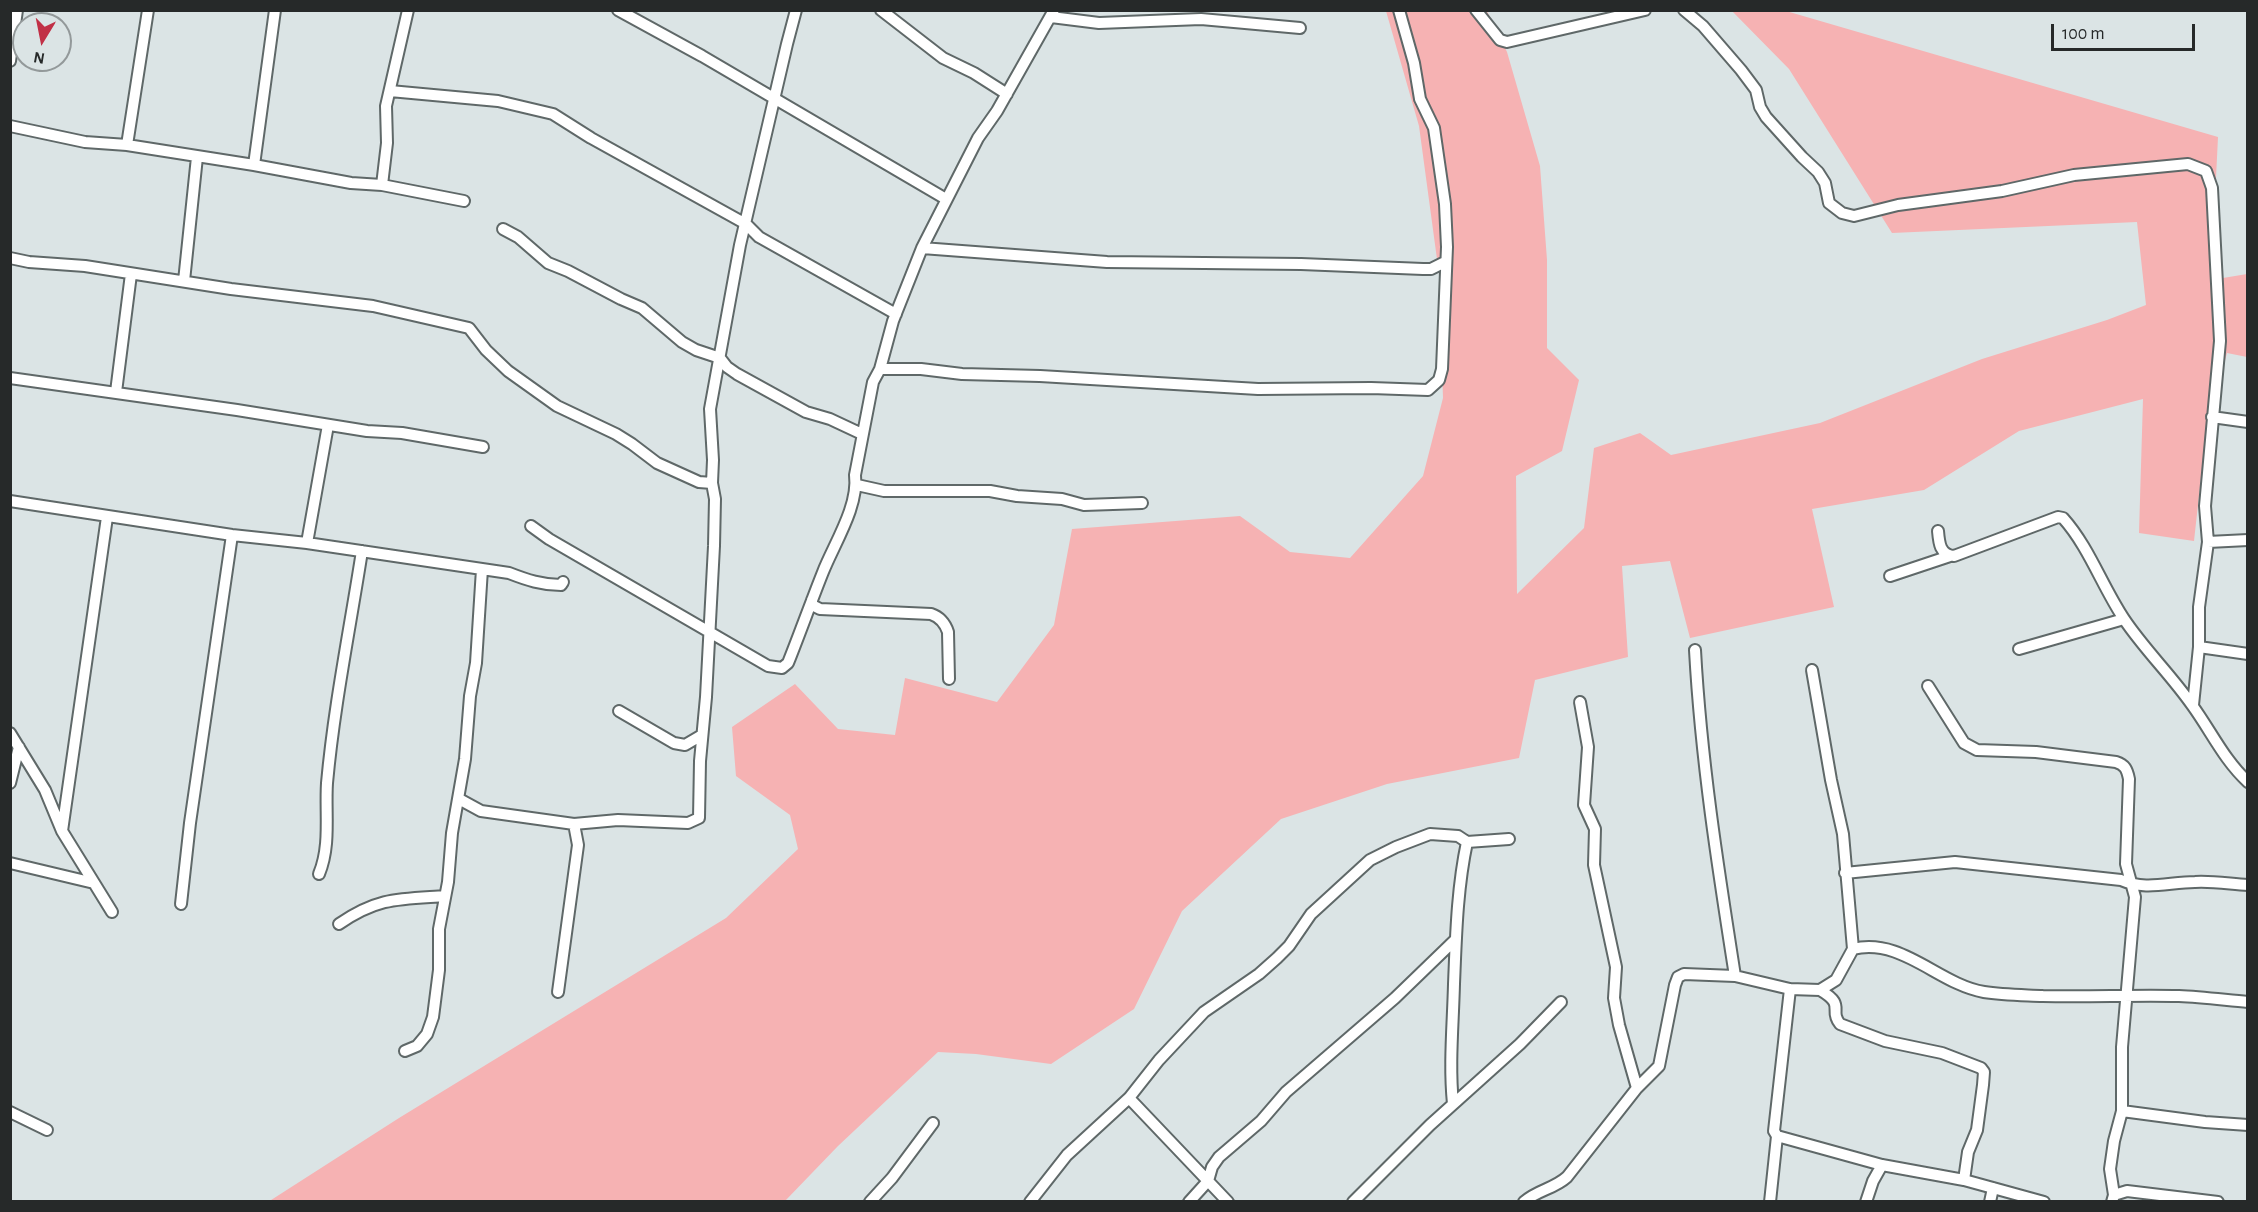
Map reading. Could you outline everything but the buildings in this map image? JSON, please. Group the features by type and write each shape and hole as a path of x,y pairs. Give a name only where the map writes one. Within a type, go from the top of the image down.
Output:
{"street":[{"path":"10,61 17,10"},
{"path":"127,145 148,10"},
{"path":"254,165 275,10"},
{"path":"382,185 387,143 385,119 408,10"},
{"path":"618,10 702,56 946,199"},
{"path":"459,799 481,811 574,824 618,820 688,823 695,821 700,814 702,735 714,546 715,499 712,483 710,409 740,245 796,10"},
{"path":"881,10 943,58 1007,94"},
{"path":"880,369 921,369 962,374 1040,376 1258,389 1428,390 1438,380 1442,369 1447,247 1445,204 1439,148 1434,128 1420,99 1414,63 1399,10"},
{"path":"1476,10 1500,40 1507,42 1644,10"},
{"path":"1684,10 1703,26 1741,70 1756,90 1760,107 1766,117 1802,158 1818,172 1825,183 1829,203 1842,213 1854,216 1898,205 2002,191 2074,175 2188,164 2206,171 2212,188 2220,341 2205,506 2208,542 2199,607 2199,648 2193,705"},
{"path":"531,526 549,539 768,666 782,668 788,663 846,522 857,485 855,476 873,382 880,369 896,315 922,248 978,138 1007,94 1053,14 1099,23 1201,19 1300,28"},
{"path":"390,91 498,101 553,114 591,138 746,224 759,237 896,315"},
{"path":"10,126 85,142 127,145 351,183 382,185 464,201"},
{"path":"184,280 196,157"},
{"path":"503,229 518,237 548,263 642,308 682,342 696,350 720,358 737,374 783,400 862,435"},
{"path":"922,248 1107,262 1302,264 1423,269 1439,266 1445,262"},
{"path":"10,258 29,262 85,266 241,290 373,306 469,328 486,350 508,371 557,406 616,434 657,463 699,482 712,483"},
{"path":"116,392 131,274"},
{"path":"10,378 367,431 402,433 483,447"},
{"path":"2212,417 2247,422"},
{"path":"307,543 328,425"},
{"path":"857,485 884,491 990,491 1017,496 1062,499 1084,505 1142,503"},
{"path":"10,501 232,535 307,543 482,568 509,573 547,585 561,585 563,582"},
{"path":"62,831 107,517"},
{"path":"1890,576 1950,556 1960,555 2058,517 2063,518 2079,538 2124,619 2193,705 2238,774 2247,782"},
{"path":"1938,531 1941,547 1950,556"},
{"path":"181,904 190,823 232,535"},
{"path":"2208,542 2247,540"},
{"path":"319,874 326,850 327,785 336,713 362,551"},
{"path":"405,1051 417,1046 427,1034 434,1017 439,970 439,929 452,853 452,833 459,799 476,663 482,568"},
{"path":"812,600 812,605 820,609 938,616 948,632 949,679"},
{"path":"2019,649 2124,619"},
{"path":"2199,648 2247,654"},
{"path":"1695,650 1698,713 1735,976"},
{"path":"1812,670 1843,834 1853,949 1836,980 1820,990"},
{"path":"1928,686 1964,743 1970,747 1977,750 2036,752 2116,762 2123,765 2129,779 2126,864 2135,897 2122,1047 2122,1112 2114,1141 2110,1169 2113,1198 2127,1191"},
{"path":"1580,702 1588,747 1584,805 1595,829 1594,865 1616,967 1614,999 1619,1026 1637,1088"},
{"path":"619,711 674,743 685,745 702,735"},
{"path":"10,733 45,790 62,831 112,912"},
{"path":"10,783 19,747"},
{"path":"558,992 578,845 574,824"},
{"path":"1030,1202 1068,1155 1129,1098 1159,1060 1204,1012 1259,974 1277,958 1311,914 1370,860 1430,834 1458,836 1467,842 1509,839"},
{"path":"1453,1104 1450,1072 1455,940 1460,878 1467,842"},
{"path":"1845,873 1962,862 2121,880 2132,885 2165,886 2196,882 2247,885"},
{"path":"10,864 94,883"},
{"path":"339,924 358,911 385,901 445,896"},
{"path":"1189,1202 1208,1181 1212,1167 1219,1157 1261,1121 1286,1092 1395,998 1455,940"},
{"path":"1853,949 1878,946 1970,989 1985,992 2016,995 2181,996 2247,1002"},
{"path":"1524,1202 1533,1194 1567,1177 1637,1088 1659,1066 1674,985 1678,977 1684,975 1735,976 1790,989 1820,990 1833,998 1836,1003 1836,1018 1840,1024 1885,1041 1942,1053 1981,1068 1984,1072 1977,1130 1968,1152 1964,1180"},
{"path":"1770,1202 1777,1136 1774,1131 1790,989"},
{"path":"1353,1202 1453,1104 1520,1044 1561,1002"},
{"path":"1129,1098 1228,1202"},
{"path":"10,1112 47,1130"},
{"path":"2122,1112 2247,1125"},
{"path":"870,1202 892,1178 933,1123"},
{"path":"1777,1136 1882,1165 1964,1180 2044,1202"},
{"path":"1866,1202 1873,1181 1882,1165"},
{"path":"2112,1181 2127,1191 2218,1202"},
{"path":"1990,1202 1993,1188"}],"shaded area":[{"path":"1386,11 1487,11 1507,52 1540,166 1547,260 1547,348 1579,380 1562,451 1516,476 1517,594 1584,528 1594,448 1640,433 1671,455 1820,423 1982,359 2107,320 2146,305 2137,222 1892,233 1789,69 1732,11 1786,11 2218,137 2211,280 2247,274 2247,357 2227,353 2206,432 2194,541 2139,533 2143,399 2019,431 1924,490 1812,509 1834,607 1690,638 1670,561 1622,566 1628,657 1535,680 1519,758 1387,784 1281,819 1182,911 1134,1009 1051,1064 976,1054 938,1052 838,1146 785,1201 268,1202 399,1118 726,918 798,849 790,815 736,776 732,727 795,684 838,729 895,735 905,678 997,702 1054,625 1072,529 1240,516 1290,552 1350,558 1423,476 1443,398 1439,274 1419,126"}]}
